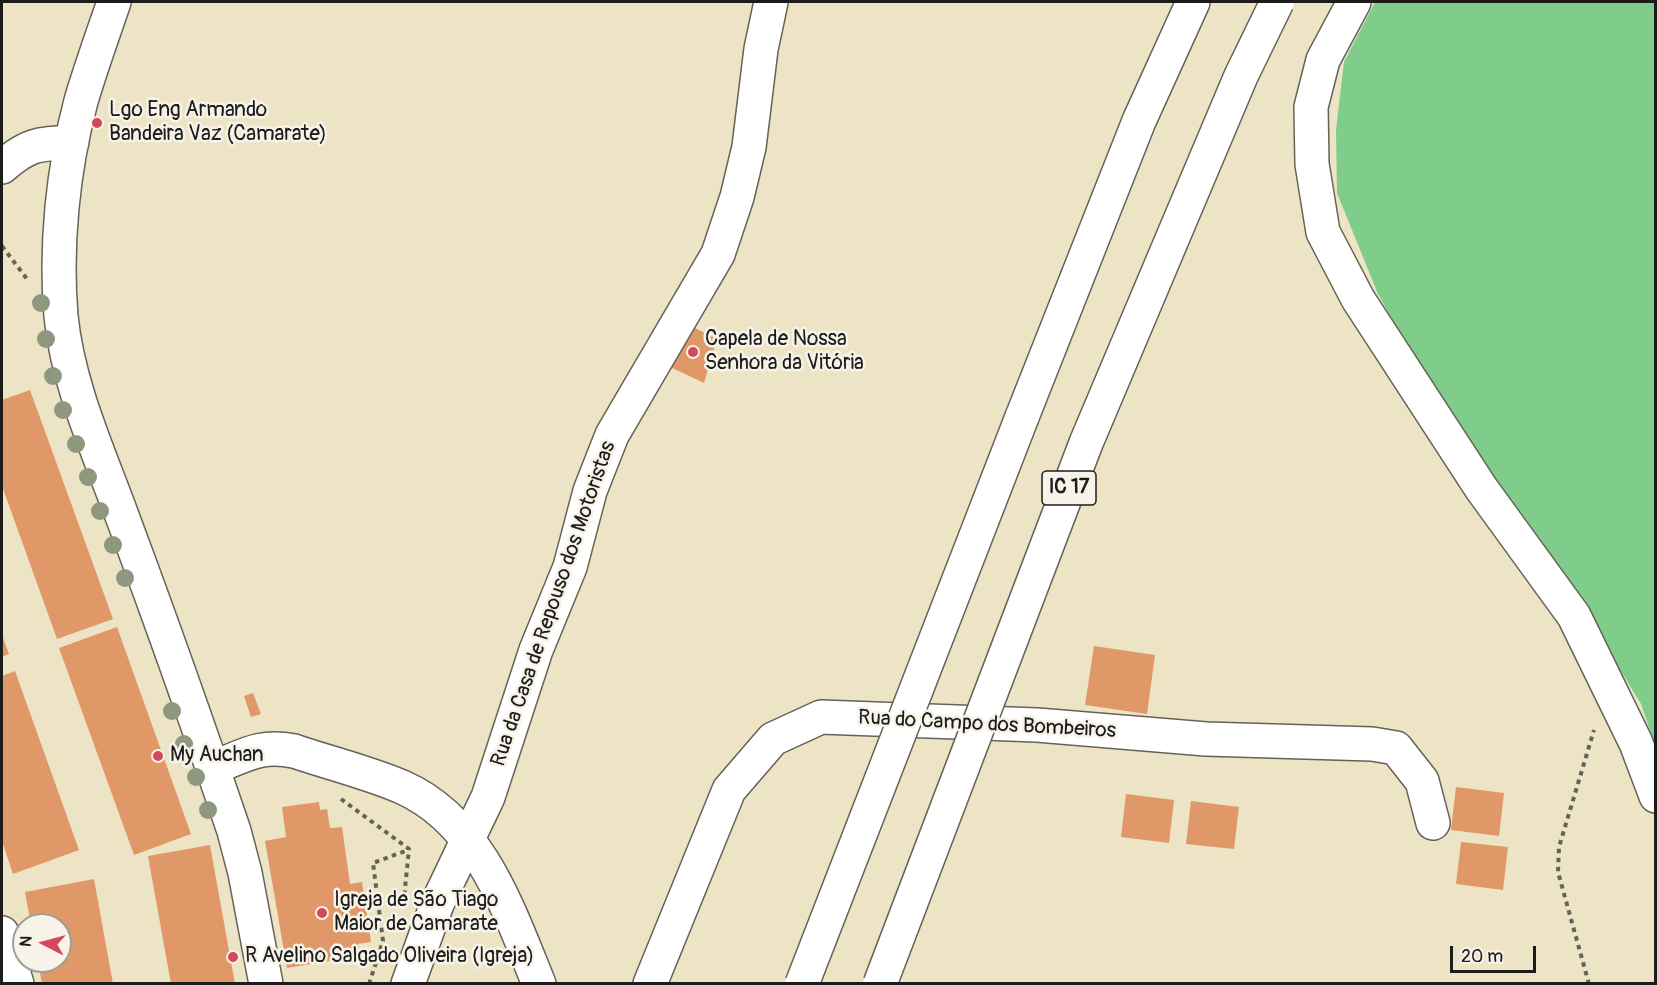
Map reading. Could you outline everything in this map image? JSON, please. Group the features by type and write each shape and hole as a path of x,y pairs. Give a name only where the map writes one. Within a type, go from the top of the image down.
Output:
{"main road":[{"path":"114,2 91,71 72,142 59,245 61,310 66,349 79,399 149,588 234,831 245,873 266,984"},
{"name":"Rua da Casa de Repouso dos Motoristas","path":"408,984 437,904 488,797 536,650 570,567 590,491 612,435 718,254 750,147 761,49 771,2"},
{"path":"802,984 1139,120 1193,2"},
{"name":"IC 17","path":"880,984 1086,443 1241,76 1277,2"},
{"path":"1354,2 1323,60 1311,106 1312,164 1323,232 1358,299 1481,488 1574,616 1636,743 1656,796"},
{"path":"2,167 28,148 40,144 72,142"},
{"name":"Rua do Campo dos Bombeiros","path":"650,984 729,790 773,739 821,717 1037,725 1206,739 1372,744 1396,748 1422,781 1433,823"},
{"path":"213,768 263,748 277,747 402,787 432,804 467,839 486,866 506,901 539,984"},
{"path":"2,933 17,984"}],"path":[{"path":"1589,984 1558,872 1559,847 1581,769 1609,687"},
{"path":"387,833 409,849"},
{"path":"405,883 409,849"},
{"path":"369,984 383,941 373,863 409,849"}],"green space":[{"path":"1375,2 1655,2 1655,745 1641,704 1591,622 1456,434 1378,294 1337,193 1336,130 1344,62"}],"building":[{"name":"Capela de Nossa Senhora da Vitória","path":"689,325 717,339 704,383 666,365"},
{"path":"30,390 113,619 57,639 2,486 2,400"},
{"path":"117,627 191,834 134,855 59,648"},
{"path":"2,635 9,654 2,657"},
{"path":"1094,646 1155,655 1147,714 1085,705"},
{"path":"15,671 79,850 13,874 2,841 2,676"},
{"path":"253,693 261,714 251,717 244,696"},
{"path":"1456,787 1504,793 1499,836 1451,830"},
{"path":"1126,794 1174,800 1169,843 1121,837"},
{"path":"1191,801 1239,807 1234,849 1186,844"},
{"name":"Igreja de São Tiago Maior de Camarate","path":"319,802 320,810 327,809 330,828 342,827 350,884 362,882 371,942 358,944 360,956 287,968 265,841 286,837 282,807"},
{"path":"1461,842 1508,847 1503,890 1456,884"},
{"path":"210,845 235,984 171,984 148,856"},
{"path":"94,879 113,984 42,984 40,973 72,973 72,913 29,913 25,892"}],"place":[{"name":"Lgo Eng Armando Bandeira Vaz (Camarate)","path":"97,123"},
{"name":"Capela de Nossa Senhora da Vitória","path":"693,352"},
{"name":"My Auchan","path":"158,756"},
{"name":"Igreja de São Tiago Maior de Camarate","path":"322,913"},
{"name":"R Avelino Salgado Oliveira (Igreja)","path":"233,957"}]}
